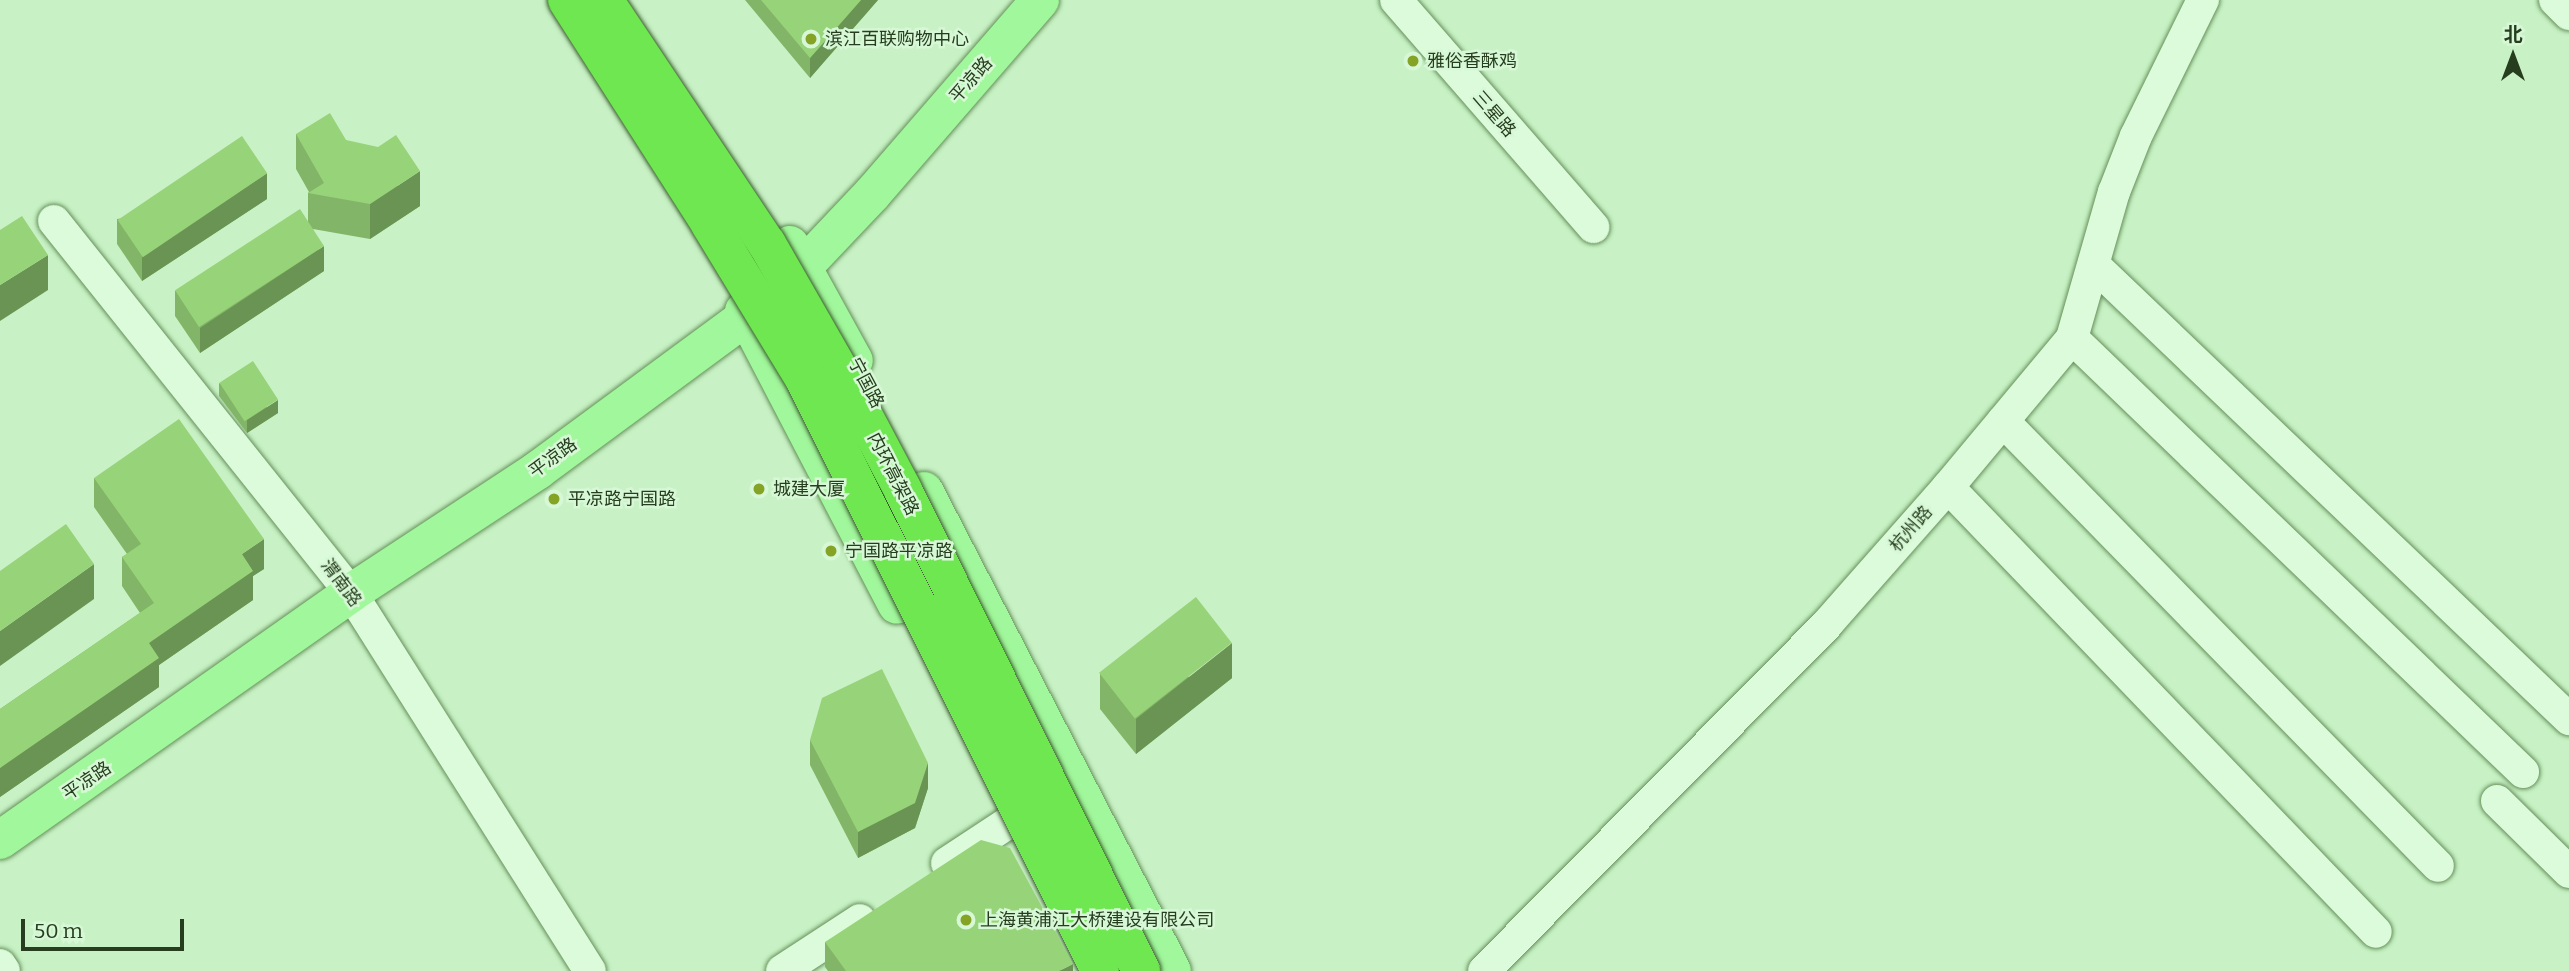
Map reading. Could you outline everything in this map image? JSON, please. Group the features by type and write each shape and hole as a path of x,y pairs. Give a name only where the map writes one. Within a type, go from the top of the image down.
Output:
{"highway":[{"path":"567,0 710,223 803,377 1100,971"},
{"name":"内环高架路","path":"604,0 767,244 841,373 903,490 1141,971"}],"main road":[{"path":"551,0 747,316 1088,971"},
{"name":"宁国路","path":"627,0 804,266 1060,751 1172,971"},
{"name":"平凉路","path":"0,840 351,593 538,470 747,316 804,266 873,193 1040,0"}],"street":[{"name":"三星路","path":"1396,0 1593,227"},
{"name":"杭州路","path":"1486,971 1828,623 1948,487 2072,338 2114,192 2136,136 2203,0"},
{"path":"2555,0 2569,14"},
{"name":"渭南路","path":"54,221 351,593 590,971"},
{"path":"2095,265 2569,719"},
{"path":"2072,338 2523,772"},
{"path":"2003,421 2438,866"},
{"path":"1948,487 2376,932"},
{"path":"2497,801 2569,872"},
{"path":"919,881 1011,821"},
{"path":"782,971 885,903"},
{"path":"0,965 4,971"}],"building":[{"path":"761,0 861,0 810,58"},
{"path":"330,113 346,140 378,147 396,135 420,171 370,204 308,193 324,183 296,134"},
{"path":"242,136 267,173 143,257 118,220"},
{"path":"300,209 324,246 199,327 175,290"},
{"path":"22,216 48,255 0,285 0,230"},
{"path":"253,361 278,400 245,421 219,383"},
{"path":"179,419 264,539 242,554 253,571 149,643 159,658 0,768 0,709 154,603 122,557 141,544 94,478"},
{"path":"66,524 94,564 0,631 0,571"},
{"path":"1196,597 1232,643 1135,718 1099,673"},
{"path":"882,669 928,763 915,803 858,832 810,740 822,698"},
{"name":"上海黄浦江大桥建设有限公司","path":"981,840 1010,848 1073,964 1059,971 846,971 825,942"}],"place":[{"name":"滨江百联购物中心","path":"811,39"},
{"name":"雅俗香酥鸡","path":"1413,61"},
{"name":"城建大厦","path":"759,489"},
{"name":"平凉路宁国路","path":"554,499"},
{"name":"宁国路平凉路","path":"831,551"},
{"name":"上海黄浦江大桥建设有限公司","path":"966,920"}]}
